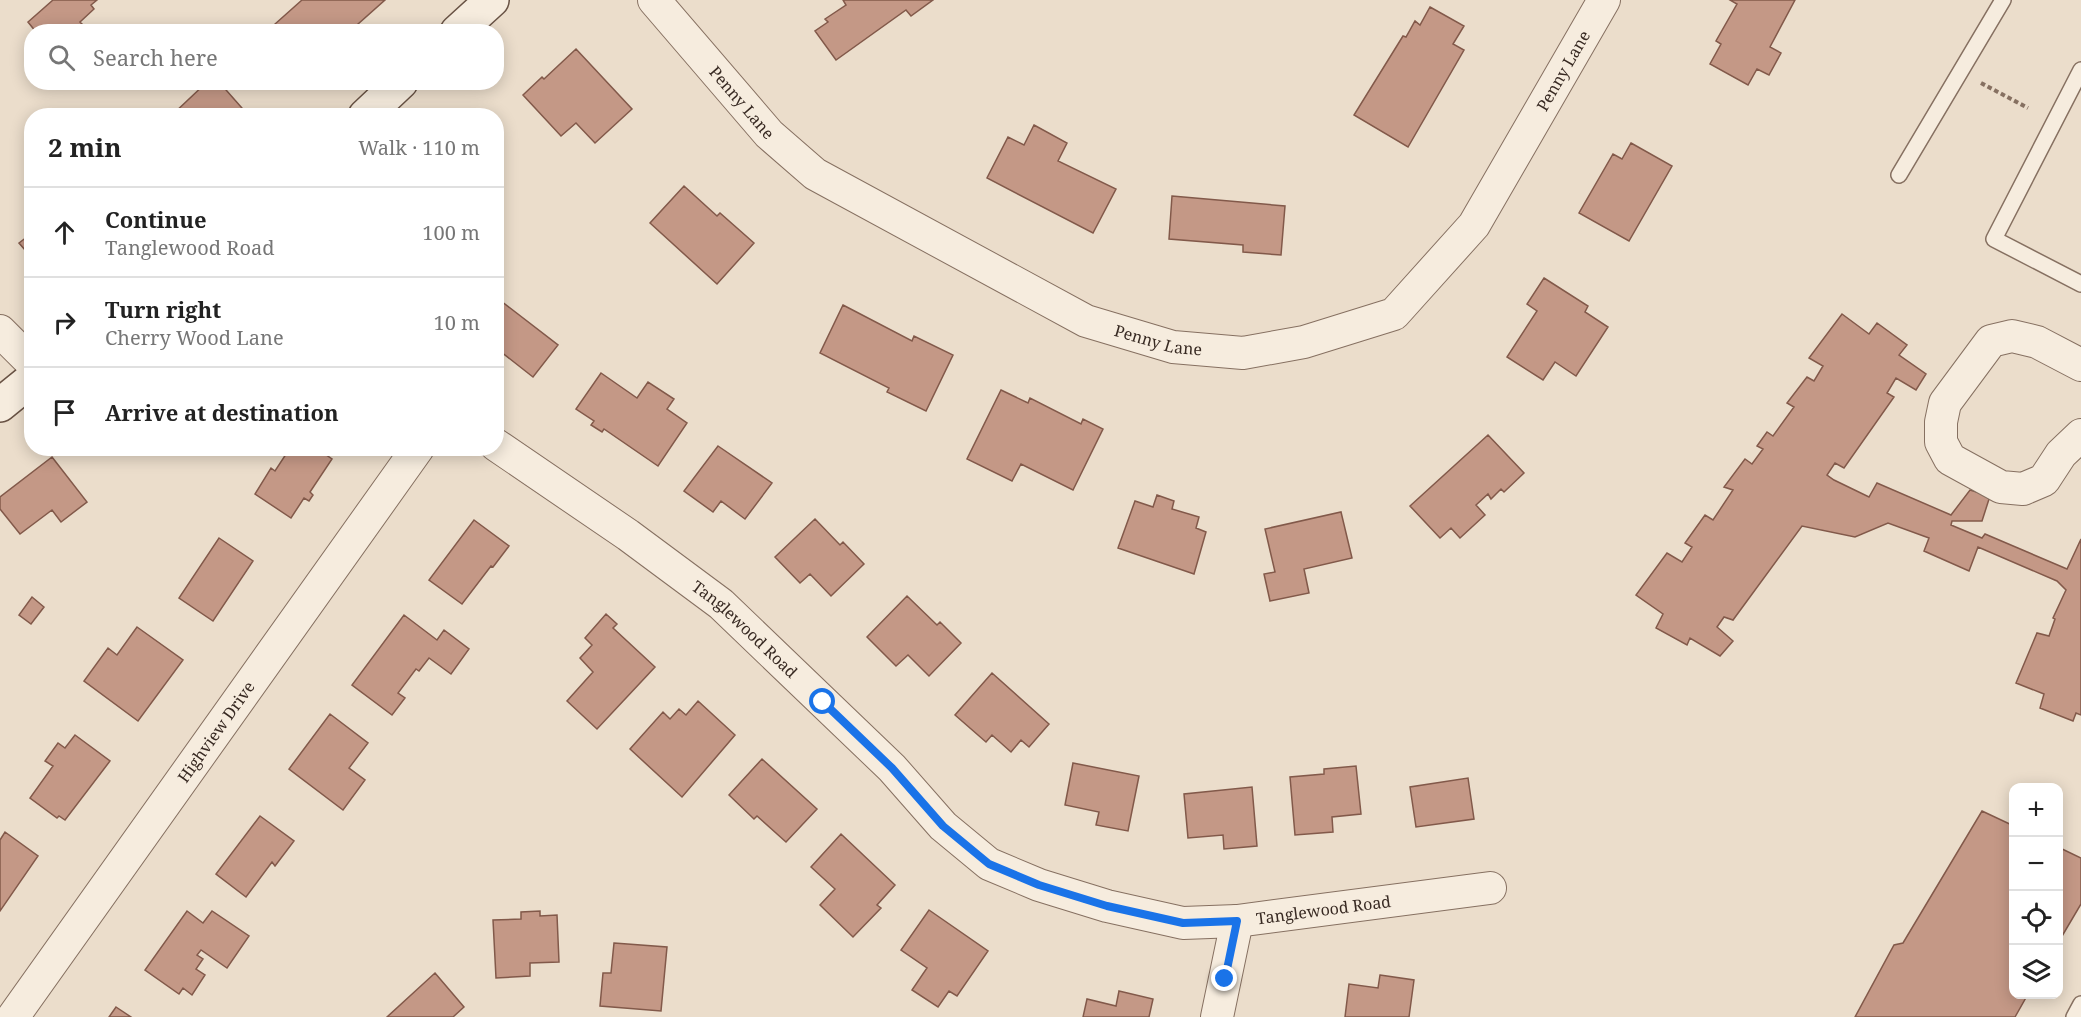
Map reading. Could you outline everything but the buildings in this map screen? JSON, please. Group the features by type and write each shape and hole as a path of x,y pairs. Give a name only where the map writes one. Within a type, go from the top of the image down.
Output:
{"street":[{"path":"466,24 492,0"},
{"name":"Penny Lane","path":"654,0 769,134 815,174 1086,321 1173,347 1243,353 1304,342 1394,314 1474,225 1604,0"},
{"path":"373,108 393,90"},
{"path":"0,331 24,355"},
{"path":"2081,365 2037,342 2012,336 1991,341 1945,403 1941,422 1941,442 1950,459 2001,486 2023,489 2044,480 2061,454 2081,435"},
{"path":"0,405 24,386"},
{"name":"Tanglewood Road","path":"504,450 628,535 721,604 892,768 943,826 989,864 1039,885 1107,906 1183,923 1237,921 1490,888"},
{"name":"Highview Drive","path":"13,1017 412,456"},
{"path":"1217,1017 1237,921"}],"lane":[{"path":"1899,175 2003,0"},
{"path":"2081,70 1994,239 2081,284"},
{"path":"2074,1017 2081,1004"}],"path":[{"path":"1960,72 2028,108"}],"route":[{"path":"823,702 892,768 943,826 989,864 1039,885 1107,906 1183,923 1237,921 1225,979"}]}
